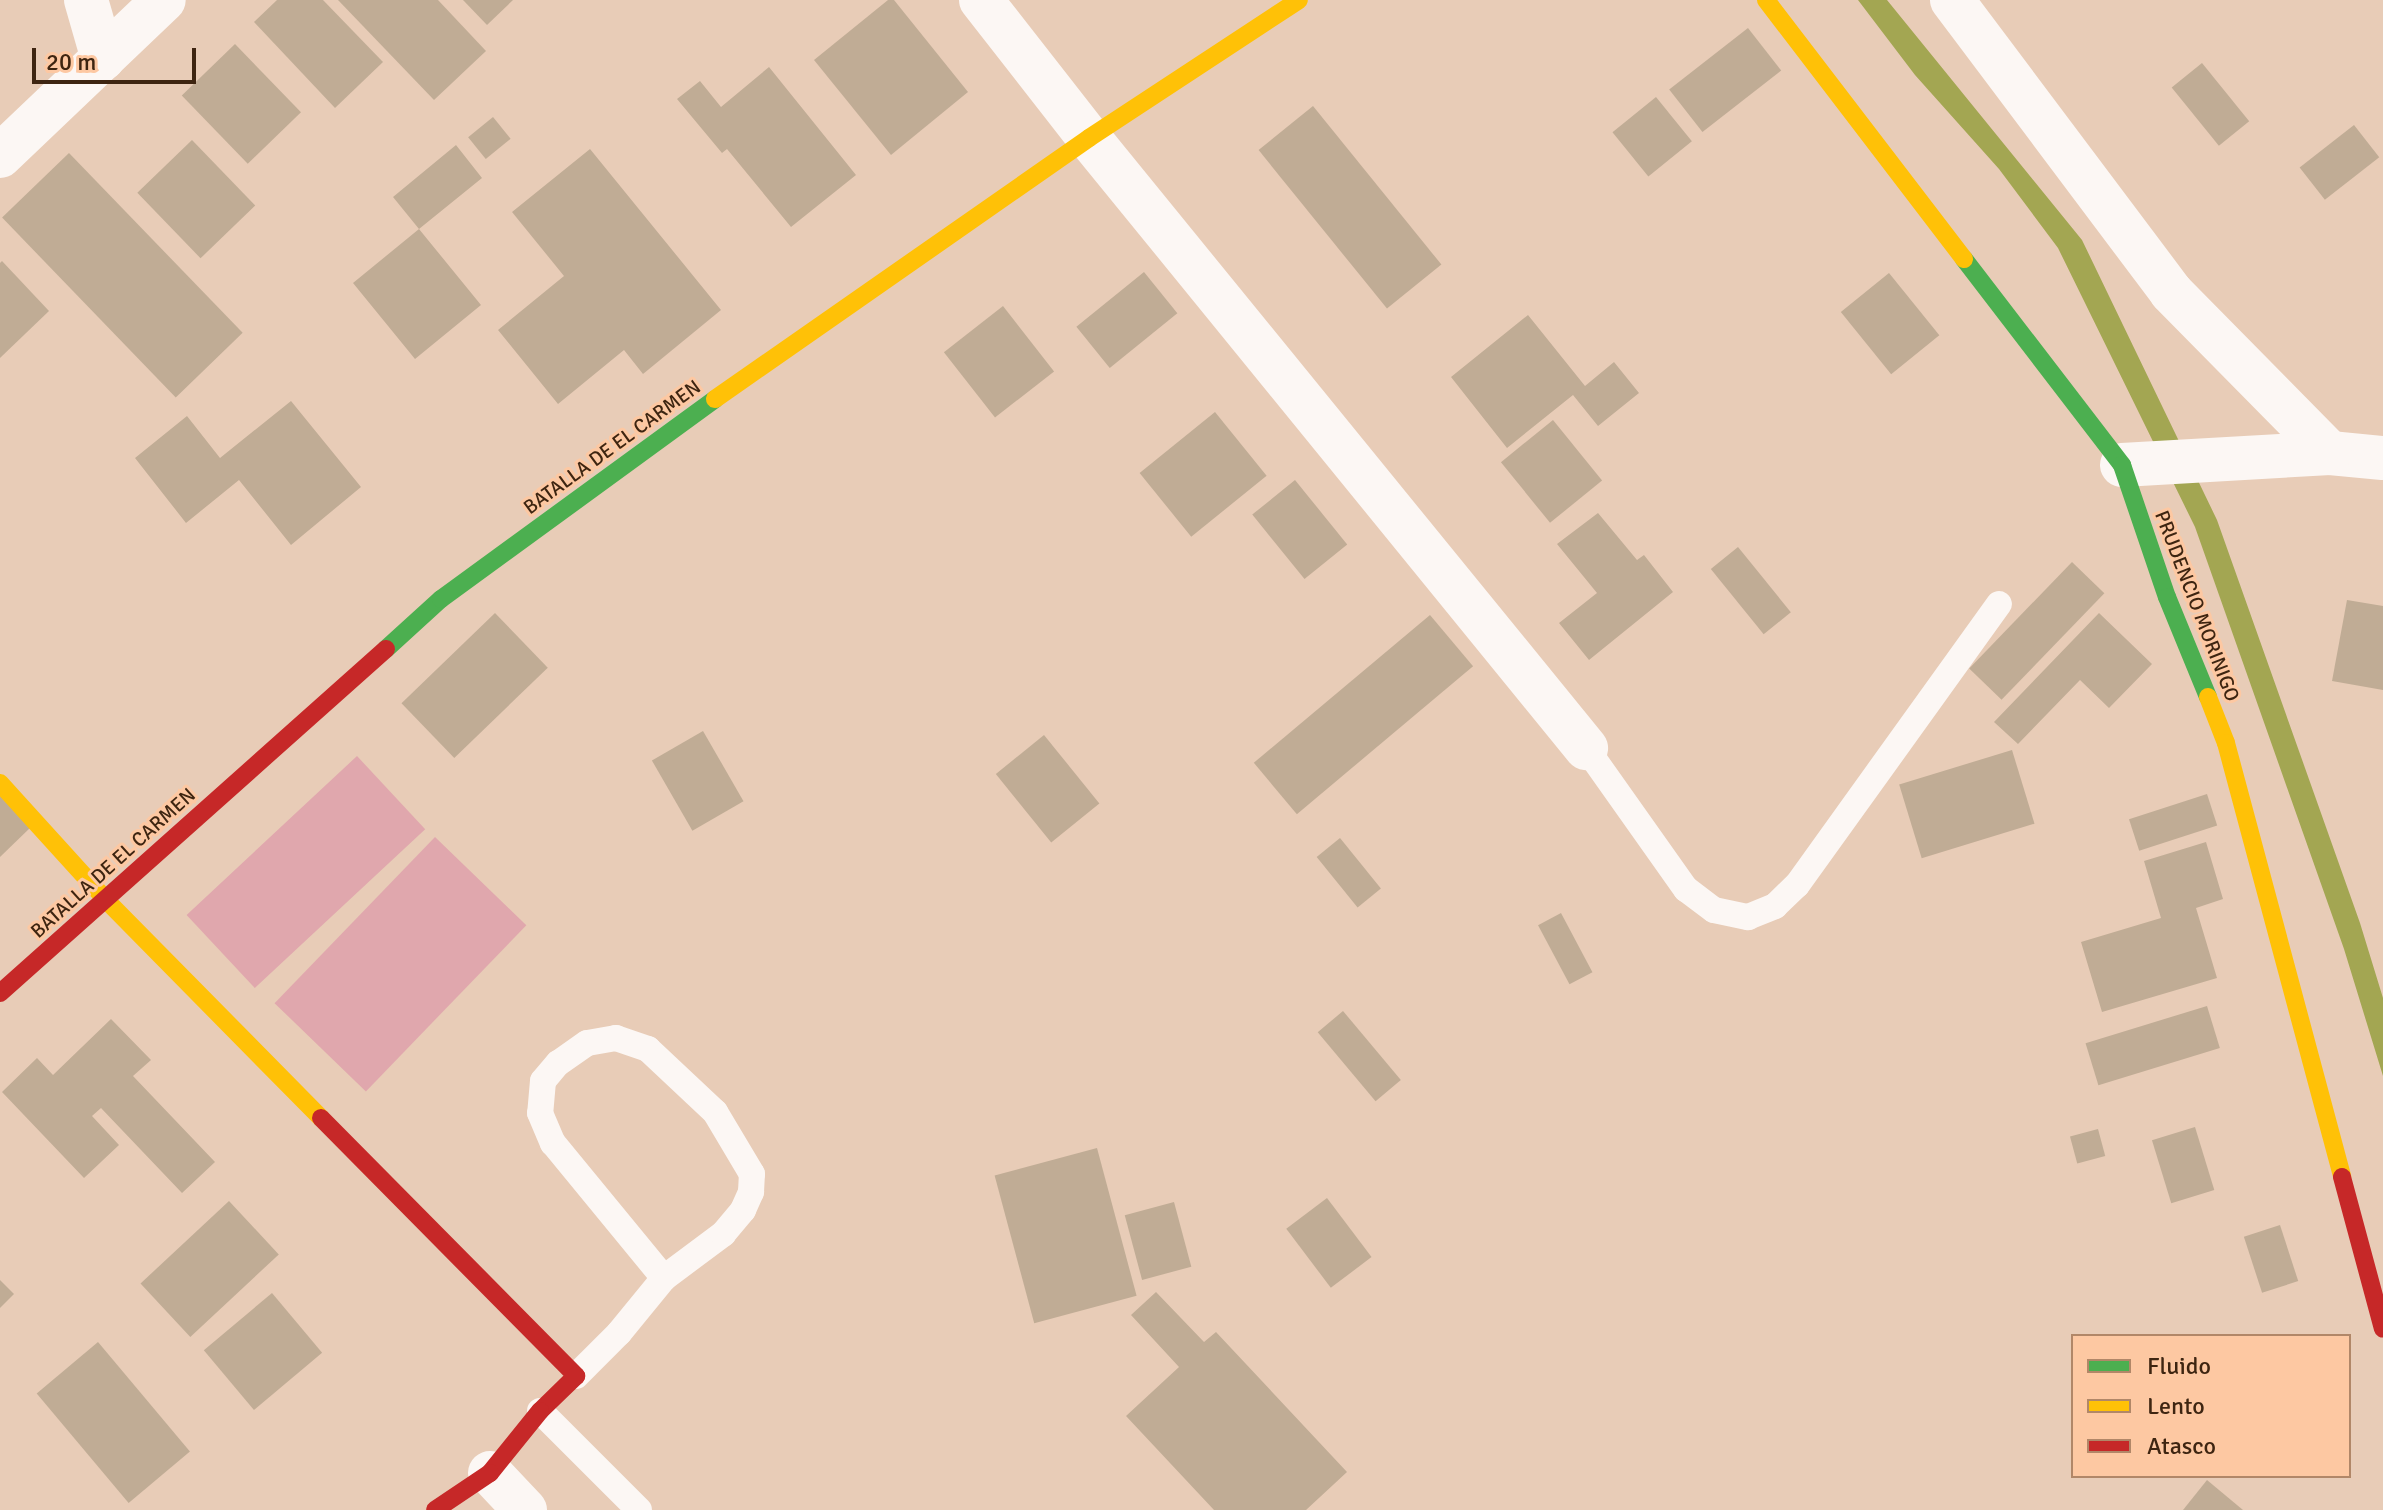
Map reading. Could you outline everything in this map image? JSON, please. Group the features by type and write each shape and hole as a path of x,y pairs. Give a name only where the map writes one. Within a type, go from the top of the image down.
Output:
{"street":[{"path":"86,0 103,59"},
{"path":"0,156 164,0"},
{"path":"981,0 1089,138 1586,748"},
{"name":"BATALLA DE EL CARMEN","path":"0,993 441,599 667,433 1089,138 1299,0"},
{"name":"PRUDENCIO MORINIGO","path":"1766,0 2139,464 2167,597 2226,743 2383,1329"},
{"path":"1952,0 2171,292 2330,453"},
{"path":"2139,464 2330,453 2383,458"},
{"path":"0,783 105,899 576,1376 540,1411 490,1473 435,1510"},
{"path":"490,1473 525,1510"}],"lane":[{"path":"1586,748 1686,889 1714,910 1748,917 1775,906 1797,885 1999,604"},
{"path":"576,1376 619,1333 664,1278 723,1234 743,1210 751,1192 752,1174 715,1112 648,1049 616,1038 587,1043 558,1063 543,1081 540,1113 553,1143 664,1278"},
{"path":"540,1411 639,1510"}],"shaded area":[{"path":"1858,0 1887,0 2082,240 2217,520 2360,923 2383,998 2383,1076 2344,949 2195,527 2058,248 1999,169 1915,75"},
{"path":"357,756 425,829 255,988 187,915"},
{"path":"435,837 526,925 366,1091 275,1003"}],"building":[{"path":"277,0 323,0 383,62 335,108 254,22"},
{"path":"338,0 438,0 486,51 434,100"},
{"path":"463,0 513,0 487,25"},
{"path":"888,0 894,0 968,92 891,155 814,60"},
{"path":"1748,28 1781,71 1702,132 1669,90"},
{"path":"235,44 301,112 248,164 182,95"},
{"path":"2202,63 2249,121 2219,146 2172,88"},
{"path":"769,67 856,175 791,227 727,149 722,153 677,99 700,81 721,107"},
{"path":"1656,97 1692,141 1648,177 1612,132"},
{"path":"1313,106 1441,265 1387,309 1259,150"},
{"path":"493,117 511,139 486,159 468,137"},
{"path":"2354,125 2379,157 2325,200 2300,167"},
{"path":"192,140 255,205 201,258 137,193"},
{"path":"456,145 482,178 419,229 393,197"},
{"path":"590,149 721,310 643,374 624,350 558,404 498,330 564,276 512,212"},
{"path":"69,153 243,333 176,397 2,218"},
{"path":"419,229 481,305 415,359 353,283"},
{"path":"2,261 49,311 0,358 0,263"},
{"path":"1144,272 1177,313 1110,368 1076,327"},
{"path":"1889,273 1939,335 1891,374 1841,312"},
{"path":"1003,306 1054,371 995,418 944,352"},
{"path":"1528,315 1585,386 1614,362 1639,393 1598,426 1573,395 1507,448 1451,377"},
{"path":"291,401 361,487 291,545 239,480 186,523 135,458 187,416 220,458"},
{"path":"1215,412 1267,476 1191,537 1140,473"},
{"path":"1553,420 1602,481 1550,523 1501,462"},
{"path":"1295,480 1347,545 1304,579 1252,515"},
{"path":"1598,513 1637,560 1644,555 1673,592 1589,660 1559,623 1597,593 1557,544"},
{"path":"1738,547 1791,612 1764,634 1711,569"},
{"path":"2072,562 2104,593 2002,700 1969,668"},
{"path":"2347,600 2383,606 2383,690 2332,681"},
{"path":"495,613 548,668 454,758 401,703"},
{"path":"2099,613 2152,664 2109,708 2080,680 2018,744 1994,722"},
{"path":"1430,615 1473,666 1297,814 1254,763"},
{"path":"703,731 744,801 692,831 652,760"},
{"path":"1044,735 1099,803 1051,842 996,774"},
{"path":"2012,750 2035,824 1922,858 1899,784"},
{"path":"2207,794 2217,825 2139,851 2129,819"},
{"path":"0,795 31,827 0,857"},
{"path":"1340,838 1381,889 1358,907 1317,857"},
{"path":"2206,842 2223,899 2196,908 2217,978 2102,1012 2081,942 2161,918 2144,861"},
{"path":"1561,913 1592,972 1569,984 1538,925"},
{"path":"2207,1006 2220,1048 2098,1085 2086,1043"},
{"path":"1343,1011 1401,1080 1376,1101 1318,1032"},
{"path":"111,1019 151,1060 133,1076 215,1162 182,1193 101,1108 92,1116 119,1145 84,1178 2,1092 37,1058 53,1075"},
{"path":"2195,1127 2214,1190 2171,1203 2152,1140"},
{"path":"2098,1129 2105,1156 2077,1164 2070,1137"},
{"path":"1097,1148 1137,1296 1034,1323 995,1175"},
{"path":"1327,1198 1372,1257 1331,1288 1286,1229"},
{"path":"229,1201 279,1254 190,1337 141,1284"},
{"path":"1174,1202 1191,1267 1142,1280 1125,1215"},
{"path":"2280,1225 2298,1281 2262,1293 2244,1237"},
{"path":"0,1280 14,1294 0,1308"},
{"path":"1156,1292 1204,1342 1216,1332 1347,1472 1306,1510 1214,1510 1126,1416 1179,1367 1131,1315"},
{"path":"272,1293 322,1353 254,1410 204,1350"},
{"path":"98,1342 190,1452 129,1503 37,1393"},
{"path":"2207,1480 2243,1510 2183,1510"}],"traffic: fast":[{"path":"1964,259 2122,465 2167,597 2208,697"},
{"path":"386,649 441,599 715,399"}],"traffic: slow":[{"path":"715,399 1089,138 1299,0"},
{"path":"1766,0 1964,259"},
{"path":"2208,697 2226,743 2342,1177"},
{"path":"0,783 105,899 321,1118"}],"traffic: jam":[{"path":"0,993 386,649"},
{"path":"321,1118 576,1376 540,1411 490,1473 435,1510"},
{"path":"2342,1177 2383,1329"}]}
